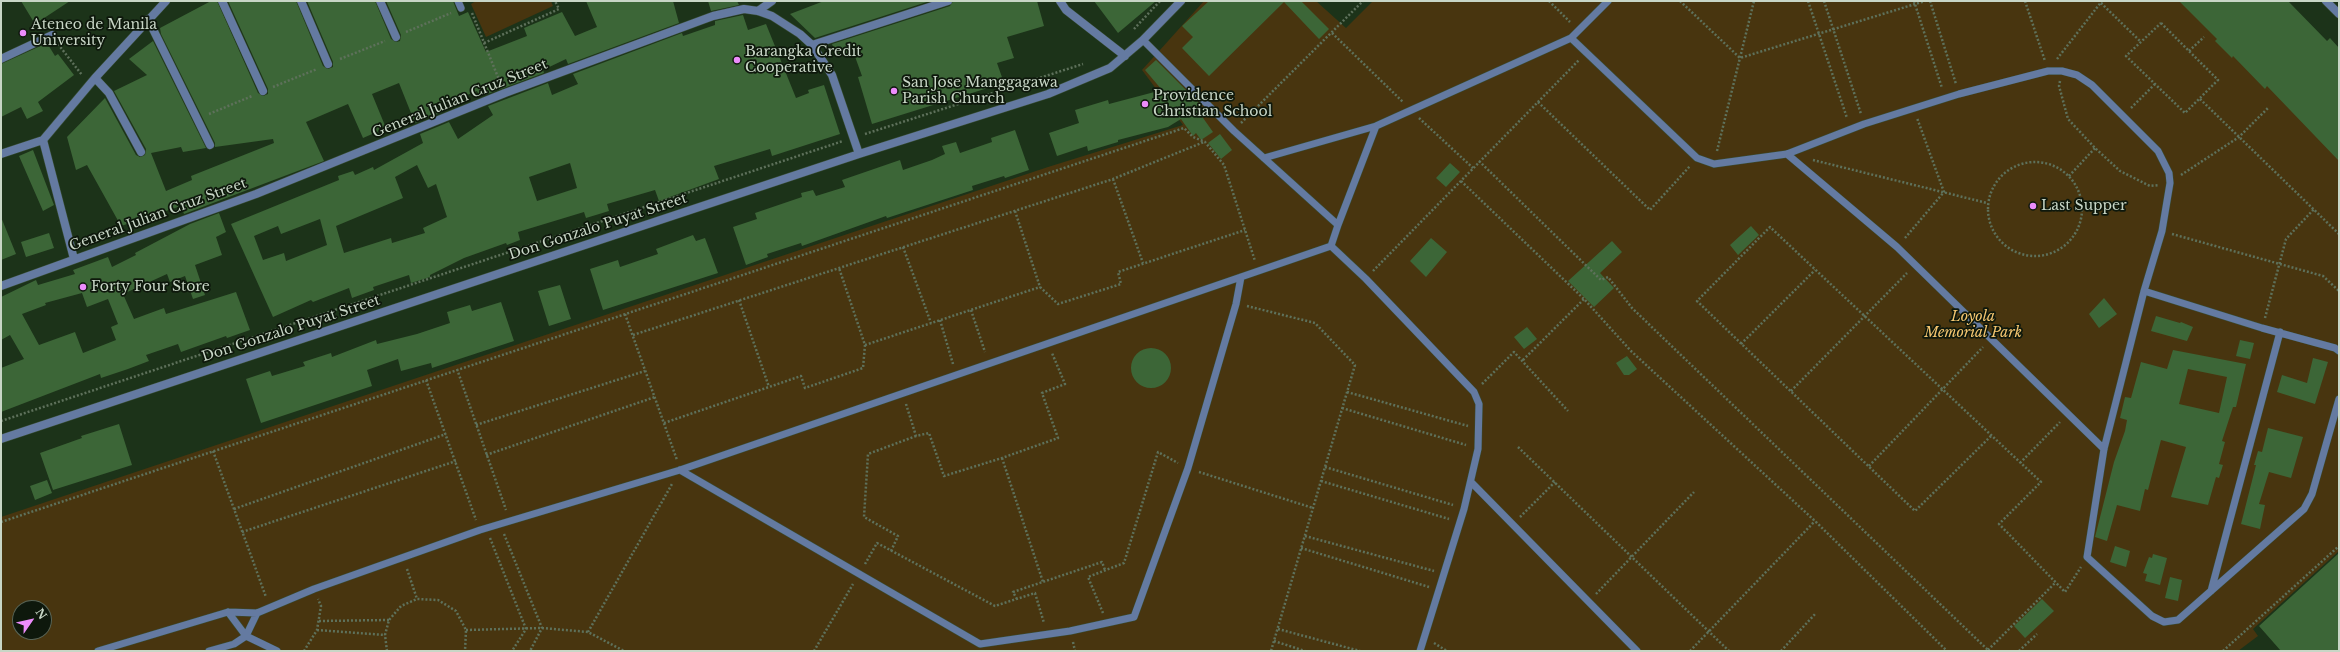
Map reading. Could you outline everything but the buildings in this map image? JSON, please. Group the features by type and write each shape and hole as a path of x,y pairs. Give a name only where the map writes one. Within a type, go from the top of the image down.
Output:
{"street":[{"path":"1,154 43,140 95,78 166,1"},
{"path":"222,1 263,91"},
{"path":"301,1 328,64"},
{"path":"380,1 396,37"},
{"path":"758,11 772,1"},
{"path":"812,45 948,1"},
{"path":"1060,1 1066,10 1125,56"},
{"name":"Don Gonzalo Puyat Street","path":"1,439 859,154 1054,92 1110,68 1143,40 1181,1"},
{"path":"2326,1 2339,14"},
{"name":"General Julian Cruz Street","path":"1,286 256,194 505,93 713,16 744,9 758,11 785,23 812,45 832,75 859,154"},
{"path":"148,19 210,145"},
{"path":"1,59 52,35"},
{"path":"95,78 108,93 141,152"},
{"path":"43,140 74,259"}],"lane":[{"path":"458,1 461,8"},
{"path":"1264,158 1376,126 1571,38 1608,1"},
{"path":"1571,38 1586,54 1697,158 1714,164 1787,154 1850,128 1959,94 2048,71 2062,71 2077,75 2092,85 2158,151 2169,173 2170,183 2162,231 2144,291 2104,449 2087,558 2152,616 2164,622 2178,620 2304,509 2312,494 2339,399"},
{"path":"1143,40 1234,131 1338,225"},
{"path":"1331,246 1376,126"},
{"path":"1787,154 1897,247 2104,449"},
{"path":"1331,246 1366,279 1474,392 1480,404 1478,448 1471,482 1420,651"},
{"path":"98,651 228,612 257,612 314,589 483,530 680,470 1331,246"},
{"path":"680,470 858,575 980,644 1047,634 1134,617 1188,468 1236,304 1241,277"},
{"path":"2144,291 2262,328 2335,348 2339,351"},
{"path":"2211,591 2280,332"},
{"path":"1471,482 1637,651"},
{"path":"228,612 246,636 276,651"},
{"path":"210,651 234,644 246,636 257,612"}],"path":[{"path":"484,43 559,9 555,1"},
{"path":"1131,33 1160,1"},
{"path":"1234,131 1363,1"},
{"path":"1549,1 1579,31"},
{"path":"1680,1 1740,58"},
{"path":"1714,164 1754,1"},
{"path":"1808,1 1850,128"},
{"path":"1824,1 1864,124"},
{"path":"1740,58 1925,1"},
{"path":"1930,1 1959,94"},
{"path":"2025,1 2048,71"},
{"path":"2048,71 2101,2 2141,42"},
{"path":"1915,3 1945,99"},
{"path":"461,8 469,5 505,93"},
{"path":"2161,23 2218,80 2185,113 2126,56 2141,42 2161,23"},
{"path":"52,35 89,85"},
{"path":"2189,51 2204,37"},
{"path":"1366,279 1479,161 1586,54"},
{"path":"1,421 854,138 1090,62"},
{"path":"2062,71 2059,86 2068,119 2095,148 2120,171 2150,186 2170,183 2239,137 2269,107"},
{"path":"2123,116 2155,84"},
{"path":"2200,99 2339,234"},
{"path":"1538,102 1650,210 1697,158"},
{"path":"1913,109 1944,192"},
{"path":"1,522 1184,128 1193,137 1205,142 1224,165 1258,272"},
{"path":"633,335 1113,179 1205,142"},
{"path":"2069,176 2095,148"},
{"path":"1810,159 1987,203"},
{"path":"1479,161 1601,280 1608,277 1632,308 1988,651 2055,583"},
{"path":"2040,162 2056,167 2069,176 2078,191 2082,208 2078,229 2069,241 2058,250 2043,256 2025,255 2007,248 1994,233 1988,219 1987,203 1994,183 2010,168 2024,163 2040,162"},
{"path":"1113,179 1143,263"},
{"path":"1461,181 1584,299 1631,351 1815,521 1947,651"},
{"path":"1897,247 1944,192"},
{"path":"2262,328 2286,239 2314,209"},
{"path":"1014,211 1040,287 1058,304 1120,284 1118,272 1245,230"},
{"path":"1991,436 1915,511 1697,301 1770,227 2041,482 1999,524 2065,592 2087,558"},
{"path":"2162,231 2323,276 2339,291"},
{"path":"903,247 931,323"},
{"path":"1791,391 1915,265"},
{"path":"664,423 801,376 805,388 863,368 865,345 839,268"},
{"path":"1741,344 1815,270"},
{"path":"865,345 1040,287"},
{"path":"1523,360 1584,299"},
{"path":"739,300 768,388"},
{"path":"1236,304 1315,323 1355,365 1271,651"},
{"path":"971,310 989,364"},
{"path":"588,632 680,470 625,314"},
{"path":"940,320 957,375"},
{"path":"1869,466 1991,339"},
{"path":"891,551 898,536 864,517 868,454 916,436 929,433 944,476 1002,458 1058,438 1042,393 1065,384 1048,344"},
{"path":"1474,392 1514,352 1523,360 1568,411"},
{"path":"457,369 510,522"},
{"path":"476,425 645,371"},
{"path":"426,380 483,530 526,629"},
{"path":"1347,392 1480,429"},
{"path":"903,394 916,436"},
{"path":"486,455 654,397"},
{"path":"1342,408 1478,448"},
{"path":"2020,463 2068,413"},
{"path":"234,509 446,434"},
{"path":"1518,447 1729,651"},
{"path":"213,451 270,606"},
{"path":"1106,623 1088,577 1124,563 1158,452 1188,468 1313,508"},
{"path":"1002,458 1043,582"},
{"path":"242,532 456,461"},
{"path":"1325,467 1464,509"},
{"path":"1321,481 1460,522"},
{"path":"1513,525 1555,482"},
{"path":"1588,602 1694,492"},
{"path":"1690,651 1815,521"},
{"path":"500,525 542,628 530,651"},
{"path":"1305,536 1444,574"},
{"path":"814,651 877,543 995,606 1035,593 1047,634"},
{"path":"2223,651 2339,546"},
{"path":"1301,548 1439,590"},
{"path":"403,558 417,599"},
{"path":"1017,599 1013,592 1102,562 1105,570"},
{"path":"304,651 317,630 319,621 321,606 314,589"},
{"path":"387,651 385,635 389,620 401,606 417,599 438,600 456,611 466,630 465,651"},
{"path":"1781,651 1816,613"},
{"path":"319,621 389,620"},
{"path":"466,630 542,628 588,632 617,649 624,651"},
{"path":"512,651 526,629"},
{"path":"1278,629 1360,651"},
{"path":"317,630 385,635"},
{"path":"2019,651 2037,634"},
{"path":"1274,641 1305,651"}],"green space":[{"path":"476,1 551,1 553,6 486,37 471,4"},
{"name":"Loyola Memorial Park","path":"1204,1 1316,1 1346,28 1373,1 2205,1 2339,141 2339,551 2253,629 2258,636 2238,651 1,651 1,517 1048,167 1183,125 1142,70"}],"place":[{"name":"Ateneo de Manila University","path":"23,33"},
{"name":"Barangka Credit Cooperative","path":"737,60"},
{"name":"San Jose Manggagawa Parish Church","path":"894,91"},
{"name":"Providence Christian School","path":"1145,104"},
{"name":"Last Supper","path":"2033,206"},
{"name":"Forty Four Store","path":"83,287"}]}
